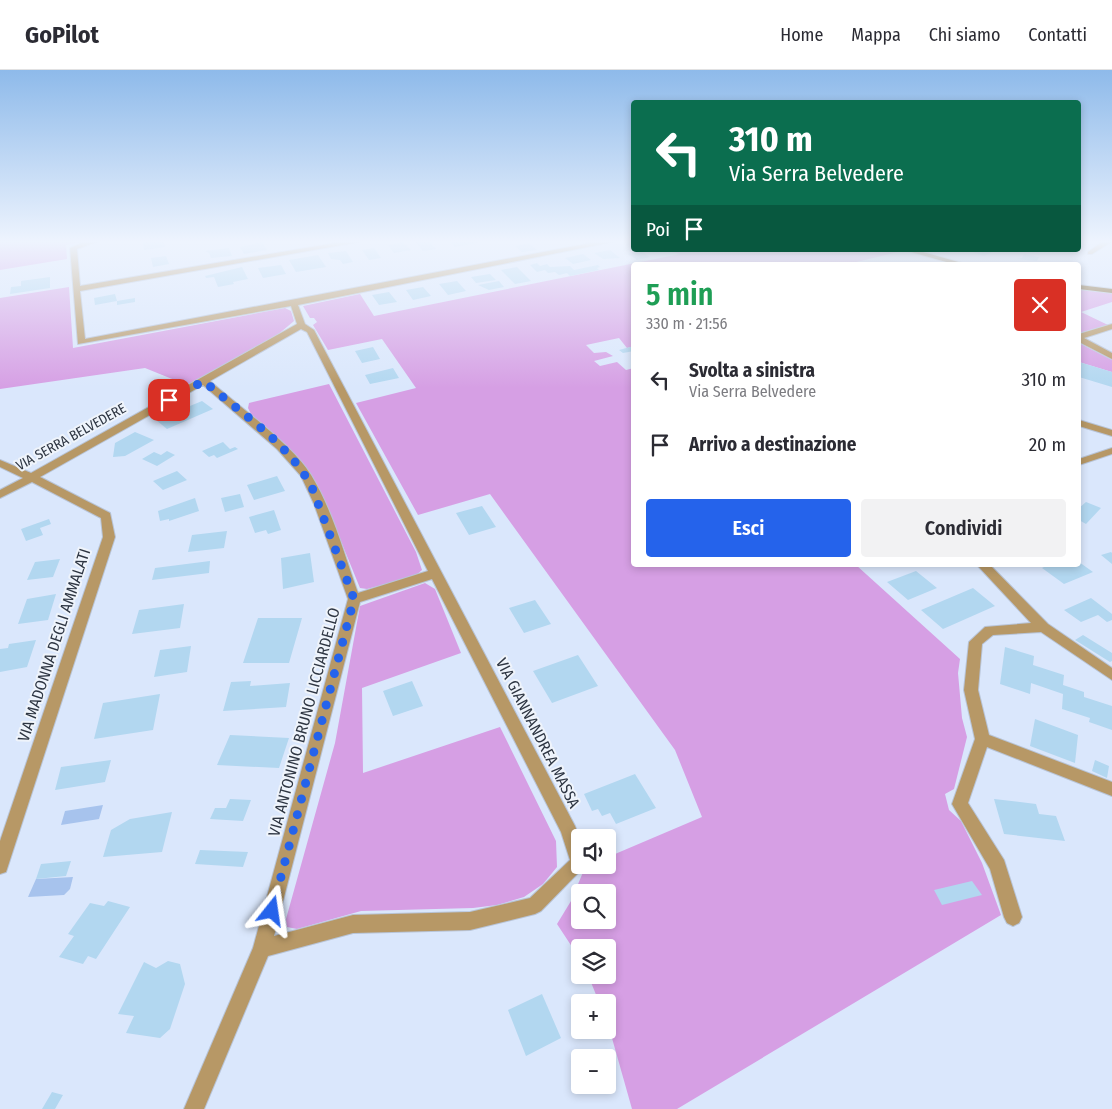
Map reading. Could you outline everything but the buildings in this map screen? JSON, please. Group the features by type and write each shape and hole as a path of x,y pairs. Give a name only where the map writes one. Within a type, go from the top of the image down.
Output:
{"main road":[{"path":"1100,290 1112,292"}],"street":[{"path":"76,290 82,342 359,290"},
{"path":"294,303 301,325"},
{"name":"VIA SERRA BELVEDERE","path":"0,495 292,332 301,325"},
{"name":"VIA GIANNANDREA MASSA","path":"262,949 353,924 470,921 535,905 579,862 569,831 436,573 310,330 301,325"},
{"path":"1081,337 1112,326"},
{"path":"1081,339 1112,356"},
{"name":"VIA ANTONINO BRUNO LICCIARDELLO","path":"194,1109 262,949 354,599 320,504 306,475 281,447 204,381"},
{"path":"1081,424 1112,434"},
{"path":"1081,461 1112,451"},
{"path":"0,464 31,477"},
{"name":"VIA MADONNA DEGLI AMMALATI","path":"0,866 109,537 106,516 31,477"},
{"path":"985,567 1043,627 1112,675"},
{"path":"354,599 436,573"},
{"path":"1013,917 998,866 960,804 982,739 971,690 976,642 990,630 1043,627"},
{"path":"982,739 1112,789"}],"shaded area":[{"path":"47,290 69,290 73,348 285,308 291,311 294,321 275,337 187,385 145,368 0,389 0,298"},
{"path":"500,290 631,290 631,347 627,348 619,338 586,345 594,353 606,352 613,356 594,361 600,366 617,362 626,370 631,369 631,567 858,567 960,659 958,673 962,718 967,737 954,789 945,794 949,810 961,821 982,863 1001,915 677,1109 632,1109 612,1039 616,1039 616,994 596,994 592,984 616,984 616,939 571,939 571,945 557,924 571,901 571,929 616,929 616,884 578,884 582,874 616,874 616,854 702,817 675,750 490,494 418,515 356,403 416,388 382,339 328,350 313,325 317,322 314,318 310,318 303,306 360,294 374,316"},
{"path":"1081,290 1112,293 1112,302 1081,312"},
{"path":"1081,312 1108,325 1081,332"},
{"path":"1081,344 1112,360 1112,372 1081,363"},
{"path":"329,384 416,552 422,570 415,576 367,589 360,588 325,502 284,445 252,416 248,408 249,403"},
{"path":"425,583 435,589 461,653 362,688 363,773 500,727 556,841 557,867 543,884 524,897 497,905 473,908 361,911 297,929 287,927 286,919 335,743 360,606"}],"water":[{"path":"103,805 99,819 61,825 65,811"},
{"path":"73,877 70,889 64,895 28,897 36,879"}],"route":[{"path":"169,400 204,381 281,447 306,475 320,504 354,599 272,911"}]}
